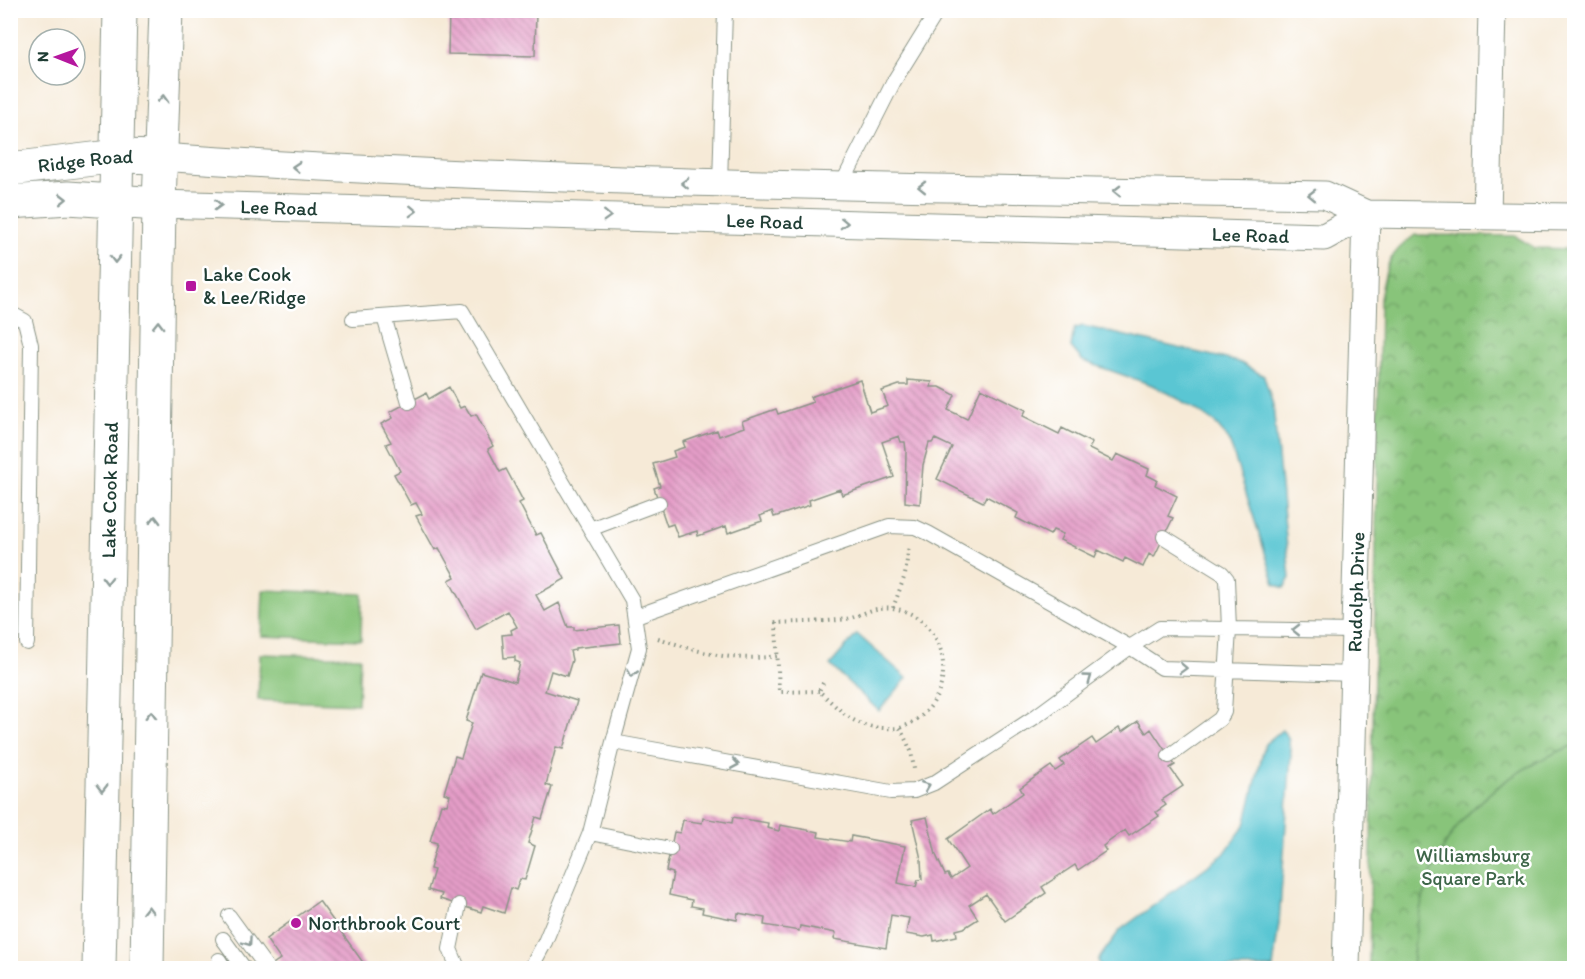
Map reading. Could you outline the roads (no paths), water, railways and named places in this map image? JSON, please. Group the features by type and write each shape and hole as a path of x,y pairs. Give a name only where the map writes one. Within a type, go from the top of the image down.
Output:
{"main road":[{"name":"Lake Cook Road","path":"99,969 120,10"},
{"path":"147,969 159,204 166,10"},
{"name":"Ridge Road","path":"10,169 117,156 160,158"},
{"name":"Ridge Road","path":"10,202 68,198 159,204"}],"street":[{"path":"1487,215 1492,10"},
{"name":"Lee Road","path":"160,158 355,171 720,184 1325,195 1366,214 1575,218"},
{"name":"Lee Road","path":"159,204 1324,237 1366,214"},
{"name":"Rudolph Drive","path":"1346,969 1366,214"}],"lane":[{"path":"720,184 725,10"},
{"path":"841,186 894,81 938,10"},
{"path":"353,319 462,311 632,600 639,648 590,833 545,942 531,969"},
{"path":"10,314 25,321 31,345 27,643"},
{"path":"384,317 409,402"},
{"path":"590,530 659,503"},
{"path":"636,616 889,526 911,526 928,533 1130,647 1162,668 1354,674"},
{"path":"1164,537 1222,573 1227,579 1229,629 1224,712 1220,719 1169,756"},
{"path":"613,742 891,792 917,789 934,783 1035,717 1130,647 1160,628 1354,631"},
{"path":"590,833 670,849"},
{"path":"458,969 450,949 459,905"},
{"path":"229,916 267,969"},
{"path":"223,939 244,969"}],"water":[{"path":"1083,326 1239,362 1264,376 1273,405 1290,578 1284,588 1275,584 1229,440 1215,423 1188,404 1152,385 1083,361 1071,347 1074,329"},
{"path":"857,634 907,678 879,711 830,665"},
{"path":"1282,730 1288,737 1291,754 1279,923 1273,968 1100,968 1098,960 1120,930 1224,854 1245,825 1265,744"}],"place":[{"name":"Lake Cook & Lee/Ridge","path":"191,286"},
{"name":"Northbrook Court","path":"296,923"}],"park label":[{"name":"Williamsburg Square Park","path":"1473,866"}]}
